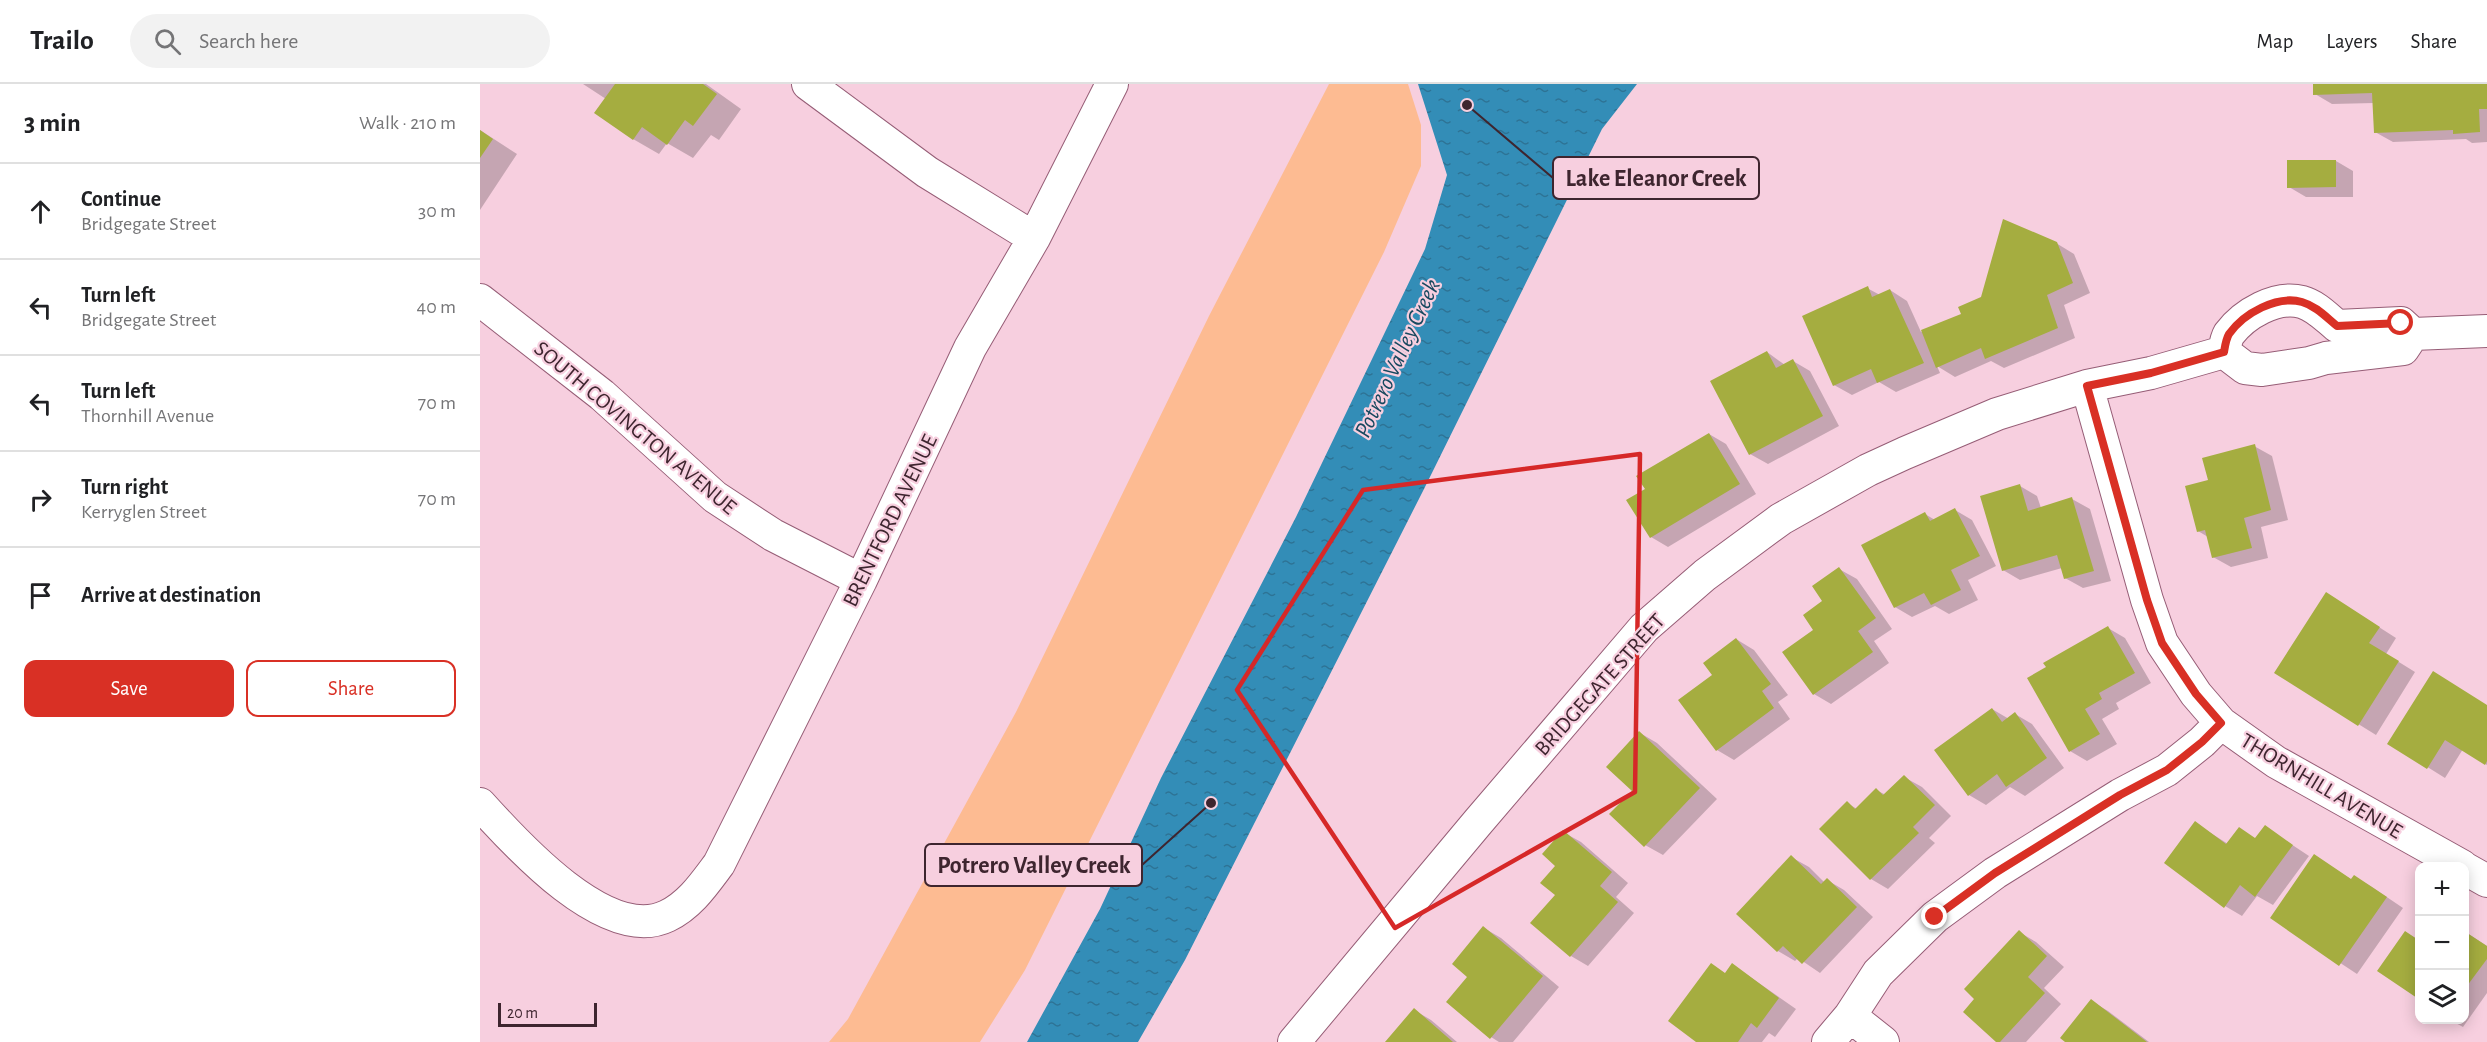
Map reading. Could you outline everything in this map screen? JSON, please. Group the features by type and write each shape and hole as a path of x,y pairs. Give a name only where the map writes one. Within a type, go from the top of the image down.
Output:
{"street":[{"path":"808,84 927,172 1034,238"},
{"name":"BRENTFORD AVENUE","path":"480,804 557,882 602,910 635,921 654,921 683,906 699,891 719,864 861,580 970,348 1034,238 1112,84"},
{"name":"SOUTH COVINGTON AVENUE","path":"480,300 602,395 715,497 773,535 861,580"},
{"path":"2413,334 2403,349 2326,358 2262,370 2245,368 2224,352 2228,336 2240,323 2259,309 2280,301 2301,302 2316,308 2337,326 2401,323 2413,334 2487,332"},
{"path":"2326,358 2338,336 2337,326"},
{"name":"BRIDGEGATE STREET","path":"1294,1042 1637,637 1705,575 1781,519 1868,470 1997,414 2087,386 2151,373 2224,352"},
{"name":"THORNHILL AVENUE","path":"2087,386 2147,600 2162,643 2196,694 2221,723 2276,762 2454,862"},
{"path":"1828,1042 1850,1016 1878,973 1935,917 1995,873 2040,844 2120,795 2167,770 2202,742 2221,723"},
{"name":"THORNHILL AVENUE","path":"2469,870 2487,880"},
{"path":"1850,1016 1883,1042"}],"highlighted area":[{"path":"1640,454 1635,792 1395,928 1237,690 1363,490"}],"shaded area":[{"path":"1329,84 1408,84 1421,125 1421,166 1384,252 1025,970 980,1042 829,1042 848,1019 1016,712 1209,316"}],"water":[{"path":"1418,84 1637,84 1602,129 1424,489 1185,960 1138,1042 1027,1042 1100,909 1161,778 1296,517 1425,249 1447,175"}],"building":[{"path":"615,84 703,84 717,94 693,126 685,120 667,145 642,127 633,140 594,113"},
{"path":"2313,84 2487,84 2487,109 2479,109 2480,132 2453,134 2453,130 2374,133 2372,93 2313,95"},
{"path":"480,130 493,139 480,158"},
{"path":"2287,160 2336,160 2336,187 2287,188"},
{"path":"2003,219 2057,242 2073,283 2047,295 2058,328 1985,359 1981,348 1936,368 1921,330 1961,314 1958,307 1981,297"},
{"path":"1868,286 1872,297 1890,289 1924,363 1877,383 1871,369 1833,386 1802,316"},
{"path":"1767,351 1776,368 1793,359 1823,416 1749,455 1710,381"},
{"path":"1709,433 1740,484 1650,538 1626,500 1645,489 1636,476"},
{"path":"2255,444 2271,510 2244,518 2252,548 2212,558 2205,530 2197,532 2185,486 2208,480 2202,458"},
{"path":"2020,484 2028,511 2072,497 2094,571 2064,579 2057,555 2002,571 1980,496"},
{"path":"1955,508 1980,556 1951,570 1961,590 1931,605 1924,593 1894,608 1861,545 1925,512 1930,521"},
{"path":"1839,567 1876,618 1858,631 1873,652 1813,695 1782,652 1813,630 1803,615 1822,601 1812,586"},
{"path":"2326,592 2380,627 2369,643 2399,661 2358,726 2274,673"},
{"path":"2108,626 2135,673 2099,693 2102,699 2085,709 2100,734 2069,752 2027,678 2046,667 2043,663"},
{"path":"1736,638 1771,684 1762,691 1774,708 1716,751 1678,700 1712,675 1703,663"},
{"path":"2433,671 2487,705 2487,761 2485,765 2445,740 2427,769 2387,744"},
{"path":"1992,708 2002,722 2015,712 2047,758 2006,787 1997,774 1968,796 1934,750"},
{"path":"1639,731 1700,788 1644,847 1609,814 1632,791 1606,767"},
{"path":"1904,775 1935,805 1913,827 1919,833 1870,880 1819,829 1847,801 1855,809 1876,788 1883,795"},
{"path":"2195,821 2226,844 2239,827 2255,838 2265,825 2293,845 2255,897 2240,885 2224,908 2164,863"},
{"path":"1563,830 1612,872 1600,886 1618,902 1570,957 1530,923 1555,895 1540,883 1555,866 1542,854"},
{"path":"2314,854 2351,879 2354,875 2387,897 2339,966 2270,918"},
{"path":"1791,855 1821,884 1827,878 1857,907 1802,964 1783,946 1777,952 1736,914"},
{"path":"1483,926 1543,976 1490,1039 1446,1002 1467,977 1452,964"},
{"path":"2019,930 2047,956 2028,977 2045,993 2000,1042 1996,1042 1963,1012 1974,999 1964,989"},
{"path":"2405,931 2415,938 2415,997 2377,971"},
{"path":"2469,934 2487,946 2487,959 2469,983"},
{"path":"1711,963 1725,973 1732,963 1779,998 1757,1028 1751,1023 1738,1042 1696,1042 1668,1021"},
{"path":"2091,999 2147,1042 2065,1042 2060,1038"},
{"path":"1414,1008 1453,1042 1385,1042"}],"place":[{"name":"Lake Eleanor Creek","path":"1467,105"},
{"name":"Potrero Valley Creek","path":"1211,803"}],"route":[{"path":"1935,917 1995,873 2120,795 2167,770 2202,742 2221,723 2196,694 2162,643 2147,600 2087,386 2151,373 2224,352 2228,336 2240,323 2259,309 2280,301 2301,302 2316,308 2337,326 2401,323"}]}
